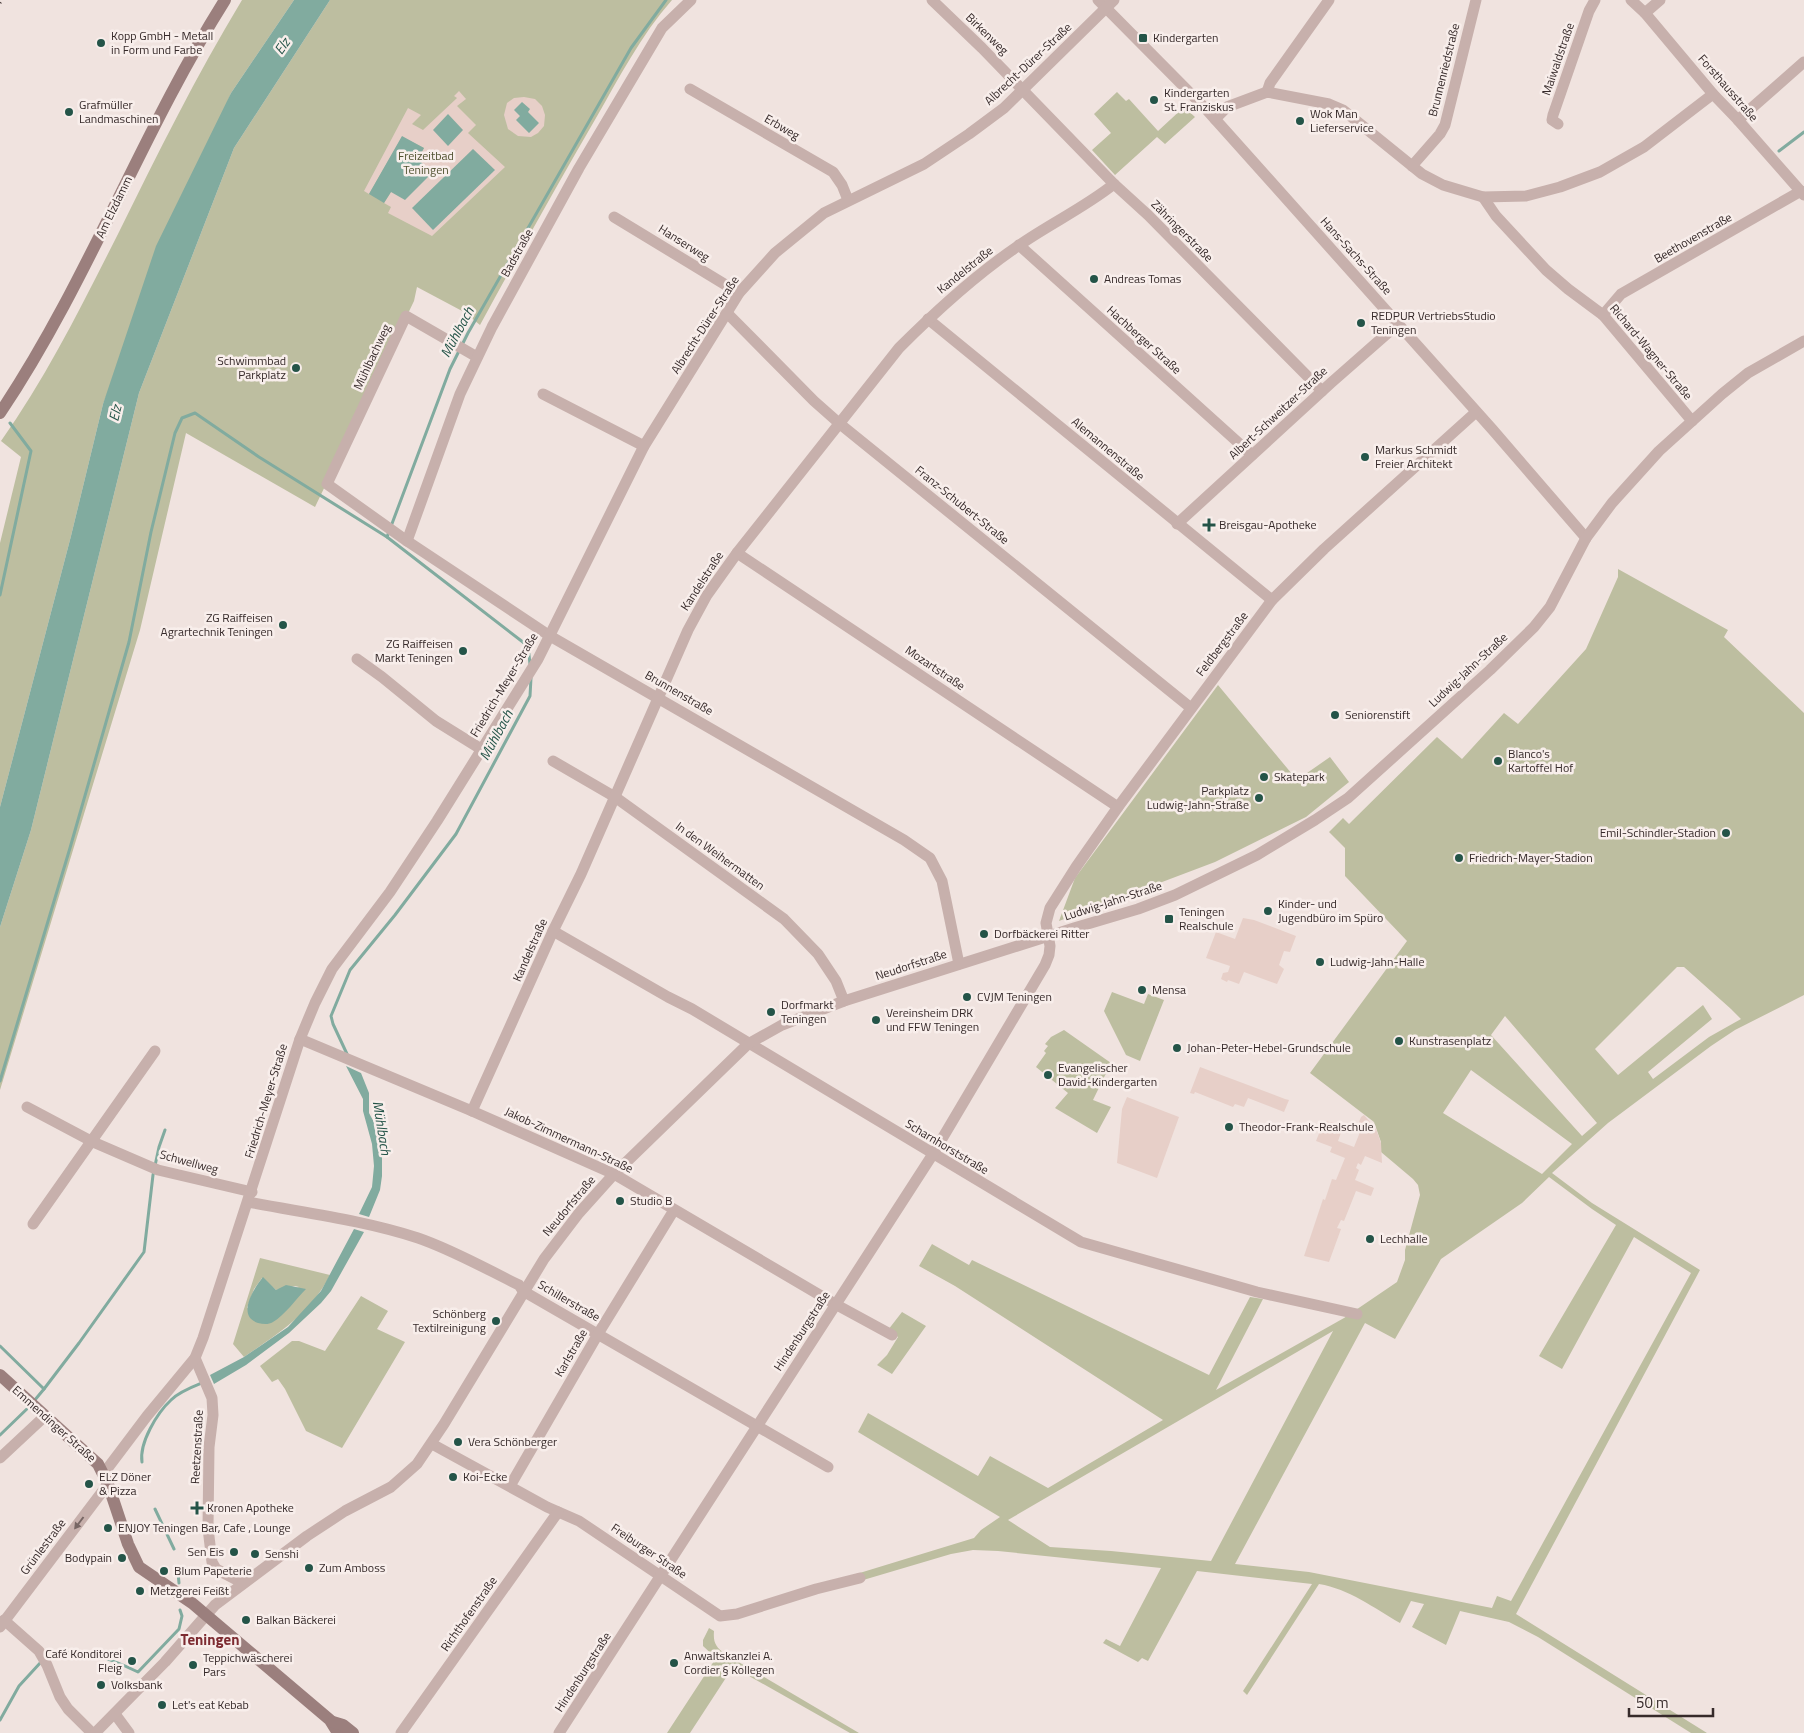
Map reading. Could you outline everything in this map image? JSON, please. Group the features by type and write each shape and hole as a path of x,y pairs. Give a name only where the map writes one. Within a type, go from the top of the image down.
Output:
{"main road":[{"name":"Am Elzdamm","path":"0,413 25,375 61,312 158,118 225,0"},
{"name":"Emmendinger Straße","path":"0,1375 88,1454 106,1478 128,1544 139,1568 186,1599 336,1728 343,1725 353,1733"}],"street":[{"name":"Badstraße","path":"407,541 473,354 492,327 579,168 662,28 691,0"},
{"name":"Birkenweg","path":"932,0 1023,89"},
{"path":"1267,92 1270,83 1329,0"},
{"name":"Brunnenriedstraße","path":"1412,166 1440,134 1445,125 1476,0"},
{"name":"Maiwaldstraße","path":"1558,124 1552,120 1589,10 1595,0"},
{"name":"Forsthausstraße","path":"1631,0 1646,13 1713,94 1802,193"},
{"path":"1646,13 1660,0"},
{"name":"Albrecht-Dürer-Straße","path":"550,636 644,446 739,293 775,253 824,213 924,164 1004,108 1106,3"},
{"name":"Hans-Sachs-Straße","path":"1106,3 1215,119 1586,538"},
{"path":"1738,120 1804,62"},
{"name":"Erbweg","path":"690,89 833,172 842,185 848,200"},
{"name":"Zähringerstraße","path":"1023,89 1114,184 1322,391"},
{"path":"1215,119 1227,108 1267,92 1329,104 1343,110 1422,174 1443,185 1483,198 1526,196 1560,188 1600,172 1644,147 1713,94"},
{"name":"Kandelstraße","path":"472,1110 553,931 581,874 688,630 707,595 737,553 899,348 972,280 1019,245 1114,184"},
{"name":"Beethovenstraße","path":"1603,315 1621,294 1802,193"},
{"name":"Richard-Wagner-Straße","path":"1483,198 1496,216 1546,270 1603,315 1692,421"},
{"name":"Hanserweg","path":"614,217 739,293"},
{"name":"Hachberger Straße","path":"1019,245 1252,455"},
{"name":"Franz-Schubert-Straße","path":"727,313 808,395 840,424 1191,708"},
{"name":"Mühlbachweg","path":"327,484 406,316 473,354"},
{"name":"Alemannenstraße","path":"928,319 1272,600"},
{"name":"Albert-Schweitzer-Straße","path":"1177,524 1398,324"},
{"name":"Ludwig-Jahn-Straße","path":"1048,936 1138,910 1182,892 1257,855 1348,798 1490,670 1534,626 1550,607 1586,538 1612,503 1659,451 1748,373 1804,342"},
{"path":"543,394 644,446"},
{"name":"Feldbergstraße","path":"1048,936 1046,924 1050,908 1076,867 1118,807 1272,600 1324,549 1476,412"},
{"name":"Brunnenstraße","path":"327,484 407,541 550,636 904,840 930,858 942,881 959,964"},
{"name":"Mozartstraße","path":"737,553 1118,807"},
{"name":"Friedrich-Meyer-Straße","path":"106,1478 147,1416 195,1358 204,1338 300,1039 332,969 390,892 437,821 538,659 550,636"},
{"name":"Friedrich-Meyer-Straße","path":"357,659 436,721 481,749"},
{"name":"In den Weihermatten","path":"553,761 615,797 784,919 818,954 836,981 844,1001"},
{"name":"Scharnhorststraße","path":"553,931 692,1010 1081,1242 1257,1292 1357,1314"},
{"name":"Neudorfstraße","path":"94,1733 165,1662 215,1605 296,1544 345,1511 391,1487 417,1464 432,1444 523,1291 544,1259 579,1213 614,1174 748,1044 782,1025 844,1001 1048,936"},
{"name":"Hindenburgstraße","path":"559,1733 933,1154 1045,964 1049,955 1048,936"},
{"name":"Jakob-Zimmermann-Straße","path":"300,1039 472,1110 614,1174 835,1304 892,1335"},
{"path":"33,1224 155,1051"},
{"name":"Schwellweg","path":"27,1107 92,1142 155,1168 250,1197"},
{"name":"Schillerstraße","path":"250,1197 418,1238 467,1259 519,1285 523,1291 828,1467"},
{"name":"Karlstraße","path":"510,1486 598,1334 674,1210"},
{"name":"Reetzenstraße","path":"195,1358 212,1398 213,1415 209,1447 208,1528 212,1562 216,1570 243,1584"},
{"path":"0,1458 36,1408"},
{"name":"Freiburger Straße","path":"432,1444 558,1512 579,1521 720,1616 737,1614 816,1589 860,1578"},
{"name":"Grünlestraße","path":"2,1624 106,1478"},
{"name":"Richthofenstraße","path":"401,1733 558,1512"},
{"path":"2,1624 44,1660 64,1703 94,1733"},
{"path":"115,1714 130,1733"}],"green space":[{"path":"242,0 294,0 231,93 103,404 71,536 0,807 0,543 21,457 1,441 34,391 63,340 177,116"},
{"name":"Freizeitbad Teningen","path":"330,0 672,0 640,42 622,72 480,325 464,312 417,287 414,301 315,507 186,433 140,630 0,1090 0,927 31,830 139,393 234,148"},
{"path":"1117,92 1126,101 1129,99 1158,131 1184,107 1195,117 1165,144 1157,137 1115,175 1092,150 1111,133 1094,114"},
{"path":"1618,569 1728,630 1724,637 1804,713 1804,995 1735,1030 1711,1046 1608,1123 1552,1173 1592,1203 1700,1270 1516,1614 1707,1733 1691,1733 1538,1637 1509,1622 1460,1611 1446,1645 1412,1627 1424,1604 1411,1601 1400,1623 1371,1605 1341,1590 1319,1584 1247,1695 1243,1691 1312,1584 1197,1571 1148,1661 1142,1658 1138,1662 1103,1643 1106,1639 1120,1646 1161,1568 973,1550 951,1554 843,1586 840,1579 974,1538 981,1530 1000,1517 858,1432 868,1413 978,1476 990,1456 1048,1488 1163,1420 955,1286 919,1266 932,1244 969,1265 972,1260 1209,1375 1250,1297 1263,1299 1216,1390 1344,1318 1397,1282 1405,1260 1405,1250 1420,1195 1418,1185 1381,1152 1381,1142 1374,1122 1310,1073 1407,941 1345,876 1345,848 1329,832 1343,818 1349,824 1437,737 1462,759 1504,713 1518,724 1586,649 1618,577","holes":["1677,967 1684,967 1741,1019 1709,1037 1653,1079 1648,1072 1712,1019 1703,1005 1618,1075 1595,1049","1505,1016 1597,1123 1582,1136 1491,1035","1471,1070 1572,1144 1542,1174 1443,1113","1549,1177 1616,1225 1539,1356 1562,1369 1634,1237 1691,1273 1511,1601 1497,1596 1492,1608 1309,1572 1235,1564 1365,1323 1395,1339 1441,1259 1522,1203","1333,1331 1211,1561 1050,1547 1008,1520"]},
{"path":"1218,685 1297,780 1330,757 1349,782 1306,817 1215,862 1059,921 1075,878"},
{"path":"1112,992 1144,1004 1148,994 1164,1000 1140,1061 1126,1055 1104,1011"},
{"name":"Evangelischer David-Kindergarten","path":"1064,1030 1111,1063 1093,1100 1111,1107 1097,1133 1055,1108 1068,1093 1036,1067 1046,1053 1044,1051 1048,1046 1045,1044 1051,1037"},
{"path":"260,1258 330,1275 322,1289 303,1312 269,1340 244,1357 233,1344","holes":["262,1278 276,1290 295,1286 299,1287 247,1308 254,1289"]},
{"path":"361,1296 388,1311 377,1329 405,1342 342,1448 306,1431 278,1379 272,1382 260,1366 292,1341 299,1341 325,1351"},
{"path":"902,1312 926,1326 892,1374 877,1365 887,1355 898,1337 888,1330"},
{"path":"709,1628 714,1631 716,1644 725,1654 859,1733 850,1733 733,1667 690,1733 667,1733 716,1658 703,1646 703,1640"}],"shaded area":[{"path":"459,91 466,99 457,106 476,125 468,133 505,167 432,236 388,213 391,207 384,203 391,192 432,173 418,159 424,148 402,137 369,194 364,191 408,108 421,115 412,124 423,130 457,98 454,96"},
{"path":"514,98 535,99 542,106 545,115 544,126 531,137 518,136 508,129 504,115 507,103"},
{"path":"1243,918 1254,920 1296,936 1290,952 1284,951 1279,965 1284,969 1277,984 1244,972 1239,984 1228,980 1227,982 1221,979 1223,973 1228,972 1230,966 1206,958 1216,932 1235,939"},
{"path":"1200,1067 1289,1100 1284,1112 1248,1098 1244,1107 1235,1104 1233,1107 1195,1092 1194,1094 1190,1093"},
{"path":"1127,1097 1179,1117 1157,1178 1117,1163 1122,1109"},
{"path":"1364,1115 1376,1129 1381,1143 1382,1163 1365,1156 1361,1165 1358,1163 1356,1168 1359,1170 1355,1180 1374,1188 1371,1196 1356,1191 1344,1221 1341,1220 1337,1228 1341,1229 1329,1262 1304,1256 1323,1199 1325,1200 1332,1179 1336,1180 1345,1158 1330,1152 1332,1147 1316,1141 1324,1121 1335,1123 1332,1130 1334,1134 1339,1133 1341,1126 1343,1127 1338,1141 1354,1147 1360,1132 1356,1130 1361,1117"}],"water":[{"name":"Elz","path":"294,0 330,0 234,148 139,393 31,830 0,927 0,807 71,536 103,404 156,246 231,93"},
{"path":"522,102 530,109 528,112 539,123 529,133 516,120 520,116 514,110"},
{"path":"448,114 463,130 448,146 433,130"},
{"path":"402,136 424,148 418,159 432,173 405,200 391,192 384,203 369,194"},
{"path":"473,149 495,170 433,230 412,208"},
{"path":"346,1066 361,1073 369,1093 369,1113 376,1126 382,1155 380,1190 369,1217 359,1214 372,1187 374,1166 372,1144 363,1111 363,1099"},
{"path":"354,1229 364,1232 331,1291 321,1303 289,1333 246,1365 214,1384 210,1375 244,1357 288,1327 321,1291"},
{"path":"263,1277 276,1290 286,1285 306,1289 282,1316 267,1324 258,1323 248,1314 249,1302 255,1288"}],"waterway":[{"name":"Mühlbach","path":"530,664 528,646 387,537 450,369 468,333 631,48 666,0"},
{"path":"1779,151 1804,132"},
{"path":"0,1081 129,642 151,532 175,433 182,418 195,413 259,457 387,537"},
{"path":"0,595 31,451 10,423"},
{"name":"Mühlbach","path":"347,1054 331,1016 350,970 395,915 456,834 530,696 531,678"},
{"path":"44,1389 144,1252 153,1175 165,1130"},
{"path":"0,1346 44,1389 34,1401"},
{"name":"Mühlbach","path":"142,1462 143,1446 146,1437 160,1412 178,1395 202,1383"},
{"path":"0,1435 30,1406"},
{"name":"Mühlbach","path":"155,1509 174,1549"},
{"name":"Mühlbach","path":"178,1573 179,1583"},
{"path":"47,1659 69,1652 81,1653 105,1658 138,1672 179,1629 182,1616 180,1610"},
{"path":"0,1720 19,1686 41,1662"}],"place":[{"name":"Kindergarten","path":"1143,38"},
{"name":"Kopp GmbH - Metall in Form und Farbe","path":"101,43"},
{"name":"Kindergarten St. Franziskus","path":"1154,100"},
{"name":"Grafmüller Landmaschinen","path":"69,112"},
{"name":"Wok Man Lieferservice","path":"1300,121"},
{"name":"Andreas Tomas","path":"1094,279"},
{"name":"REDPUR VertriebsStudio Teningen","path":"1361,323"},
{"name":"Schwimmbad Parkplatz","path":"296,368"},
{"name":"Markus Schmidt Freier Architekt","path":"1365,457"},
{"name":"Breisgau-Apotheke","path":"1209,525"},
{"name":"ZG Raiffeisen Agrartechnik Teningen","path":"283,625"},
{"name":"ZG Raiffeisen Markt Teningen","path":"463,651"},
{"name":"Seniorenstift","path":"1335,715"},
{"name":"Blanco's Kartoffel Hof","path":"1498,761"},
{"name":"Skatepark","path":"1264,777"},
{"name":"Parkplatz Ludwig-Jahn-Straße","path":"1259,798"},
{"name":"Emil-Schindler-Stadion","path":"1726,833"},
{"name":"Friedrich-Mayer-Stadion","path":"1459,858"},
{"name":"Kinder- und Jugendbüro im Spüro","path":"1268,911"},
{"name":"Teningen Realschule","path":"1169,919"},
{"name":"Dorfbäckerei Ritter","path":"984,934"},
{"name":"Ludwig-Jahn-Halle","path":"1320,962"},
{"name":"Mensa","path":"1142,990"},
{"name":"CVJM Teningen","path":"967,997"},
{"name":"Dorfmarkt Teningen","path":"771,1012"},
{"name":"Vereinsheim DRK und FFW Teningen","path":"876,1020"},
{"name":"Kunstrasenplatz","path":"1399,1041"},
{"name":"Johan-Peter-Hebel-Grundschule","path":"1177,1048"},
{"name":"Evangelischer David-Kindergarten","path":"1048,1075"},
{"name":"Theodor-Frank-Realschule","path":"1229,1127"},
{"name":"Studio B","path":"620,1201"},
{"name":"Lechhalle","path":"1370,1239"},
{"name":"Schönberg Textilreinigung","path":"496,1321"},
{"name":"Vera Schönberger","path":"458,1442"},
{"name":"Koi-Ecke","path":"453,1477"},
{"name":"ELZ Döner & Pizza","path":"89,1484"},
{"name":"Kronen Apotheke","path":"197,1508"},
{"name":"ENJOY Teningen Bar, Cafe , Lounge","path":"108,1528"},
{"name":"Sen Eis","path":"234,1552"},
{"name":"Senshi","path":"255,1554"},
{"name":"Bodypain","path":"122,1558"},
{"name":"Zum Amboss","path":"309,1568"},
{"name":"Blum Papeterie","path":"164,1571"},
{"name":"Metzgerei Feißt","path":"140,1591"},
{"name":"Balkan Bäckerei","path":"246,1620"},
{"name":"Café Konditorei Fleig","path":"132,1661"},
{"name":"Anwaltskanzlei A. Cordier § Kollegen","path":"674,1663"},
{"name":"Teppichwäscherei Pars","path":"193,1665"},
{"name":"Volksbank","path":"101,1685"},
{"name":"Let's eat Kebab","path":"162,1705"}],"district":[{"name":"Teningen","path":"210,1640"}]}
